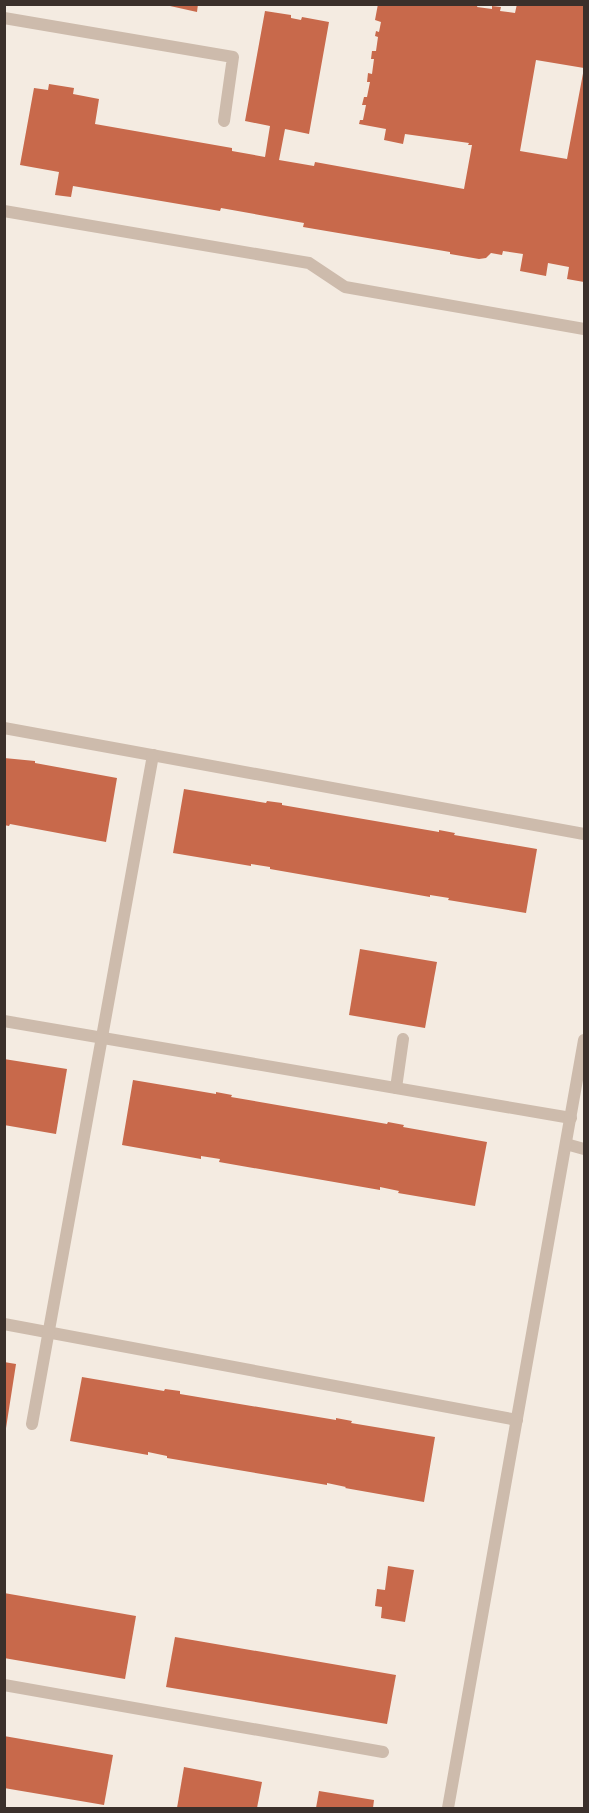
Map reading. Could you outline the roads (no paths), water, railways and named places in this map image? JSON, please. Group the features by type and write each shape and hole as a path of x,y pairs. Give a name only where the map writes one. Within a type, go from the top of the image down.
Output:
{"lane":[{"path":"4,18 233,57 224,121"},
{"path":"4,212 309,263 345,287 585,329"},
{"path":"4,728 585,834"},
{"path":"32,1424 153,755"},
{"path":"4,1021 571,1118"},
{"path":"396,1088 403,1039"},
{"path":"447,1806 566,1144 581,1082 585,1040"},
{"path":"566,1144 585,1149"},
{"path":"4,1324 517,1420"},
{"path":"4,1685 383,1752"}]}
